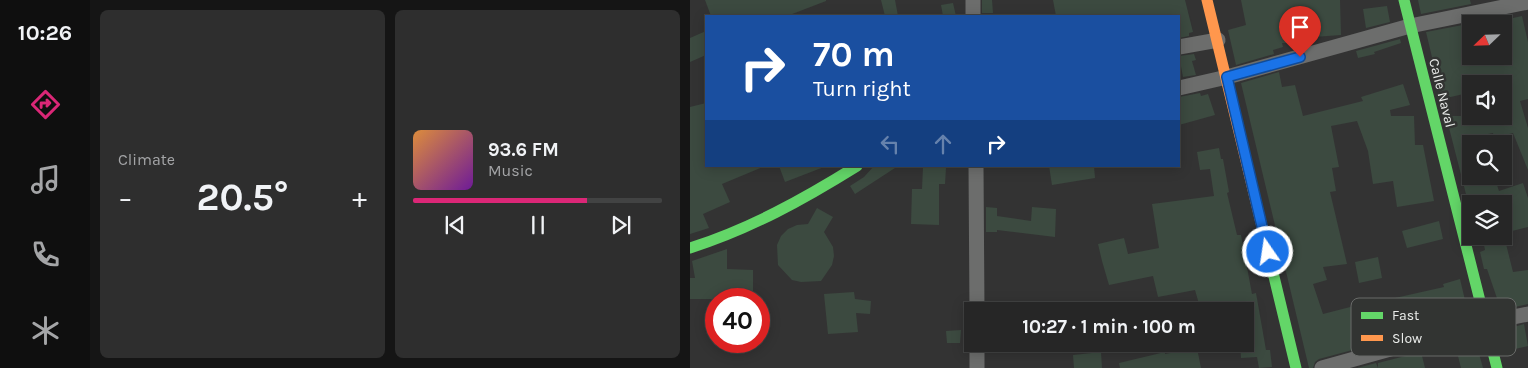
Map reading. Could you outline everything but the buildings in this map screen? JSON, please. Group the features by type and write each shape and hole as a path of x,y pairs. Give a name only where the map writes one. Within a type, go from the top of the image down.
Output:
{"street":[{"path":"973,0 973,15"},
{"path":"1207,0 1296,368"},
{"name":"Calle Naval","path":"1404,0 1478,298"},
{"path":"1180,88 1227,77 1410,26 1528,2"},
{"path":"1180,47 1218,40"},
{"path":"690,248 748,227 825,186 855,167"},
{"path":"976,167 976,302"},
{"path":"977,352 977,368"},
{"path":"1322,368 1365,356"}],"traffic: fast":[{"path":"1404,0 1479,298"},
{"path":"690,248 734,232 776,212 855,167"},
{"path":"1264,235 1296,368"},
{"path":"1494,356 1497,368"}],"traffic: slow":[{"path":"1207,0 1264,235"}],"route":[{"path":"1268,252 1227,77 1300,57"}]}
